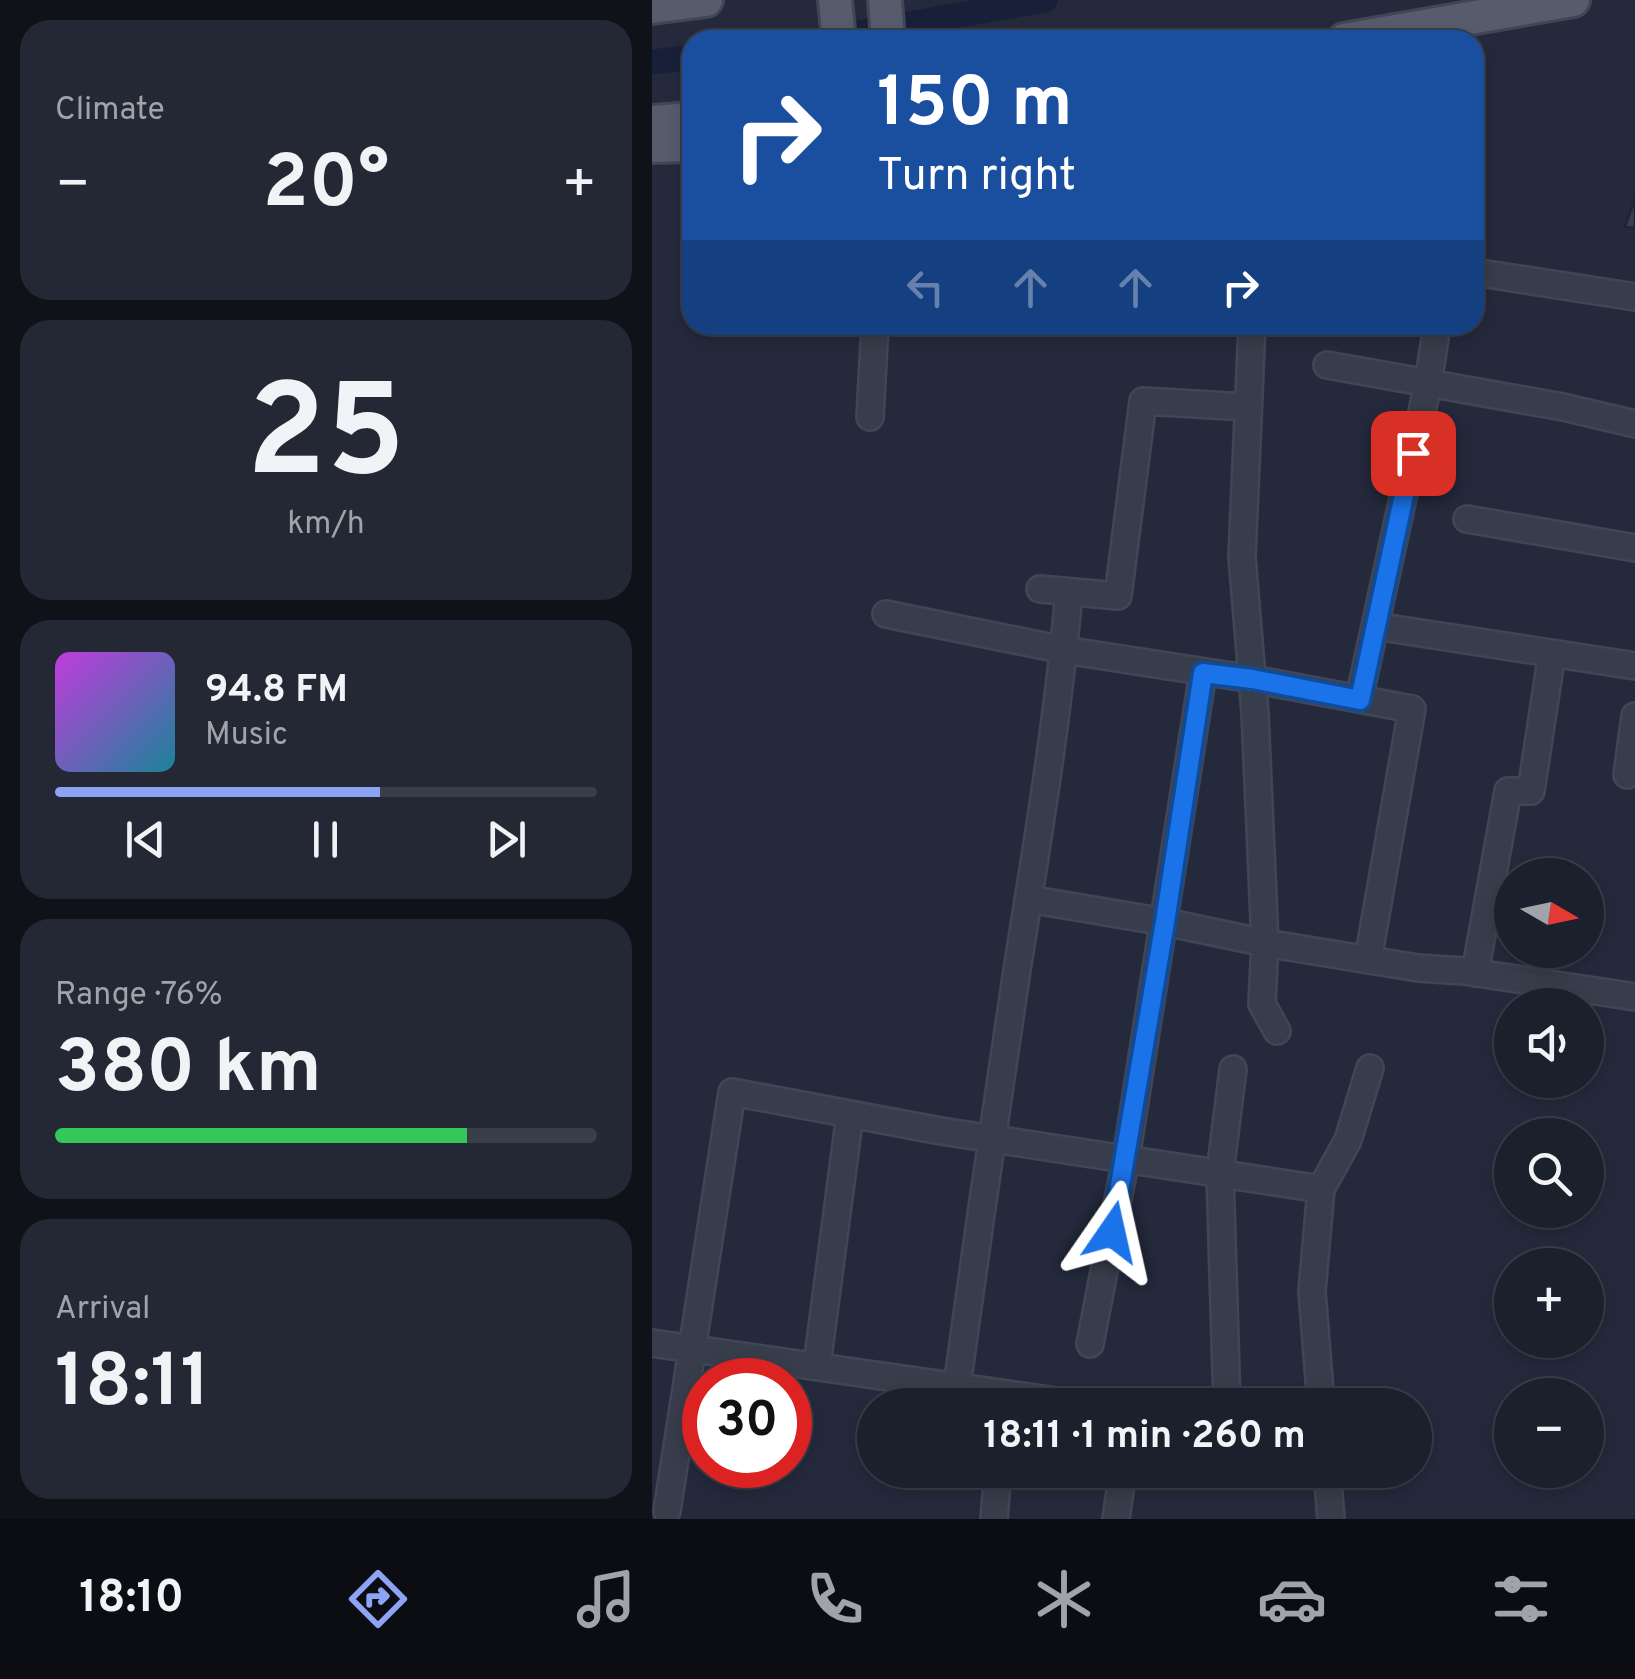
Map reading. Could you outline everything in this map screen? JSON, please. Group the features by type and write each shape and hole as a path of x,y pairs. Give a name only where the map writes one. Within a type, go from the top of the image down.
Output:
{"main road":[{"path":"652,7 706,0"},
{"path":"835,0 838,30"},
{"path":"885,0 887,30"},
{"path":"1401,30 1573,0"},
{"path":"652,122 682,120"},
{"path":"652,146 682,144"}],"street":[{"path":"1484,274 1634,297"},
{"path":"870,417 874,335"},
{"path":"1251,335 1242,557 1265,943 1262,1004 1277,1030"},
{"path":"1360,700 1428,384 1435,335"},
{"path":"1327,365 1563,406 1634,424"},
{"path":"1040,589 1118,596 1143,401 1247,407"},
{"path":"1467,519 1634,548"},
{"path":"957,1386 1064,650 1069,592"},
{"path":"886,614 1064,650 1412,709 1368,960"},
{"path":"1375,626 1634,666"},
{"path":"1475,972 1508,791 1530,791 1552,654"},
{"path":"1090,1344 1126,1158 1203,673"},
{"path":"1627,775 1634,716"},
{"path":"1028,899 1368,960 1475,972 1634,998"},
{"path":"1226,1388 1220,1172 1232,1068"},
{"path":"1320,1388 1312,1291 1321,1189 1348,1140 1370,1068"},
{"path":"667,1511 664,1456 691,1348 732,1092 992,1138 1321,1189"},
{"path":"817,1365 850,1114"},
{"path":"652,1343 964,1388"},
{"path":"994,1519 997,1488"},
{"path":"1116,1519 1120,1488"},
{"path":"1328,1488 1331,1519"}],"building":[{"path":"1635,198 1635,228 1625,227"}],"waterway":[{"path":"875,30 1045,0"},
{"path":"652,62 682,58"}],"route":[{"path":"1112,1232 1203,673 1360,700 1413,453"}]}
